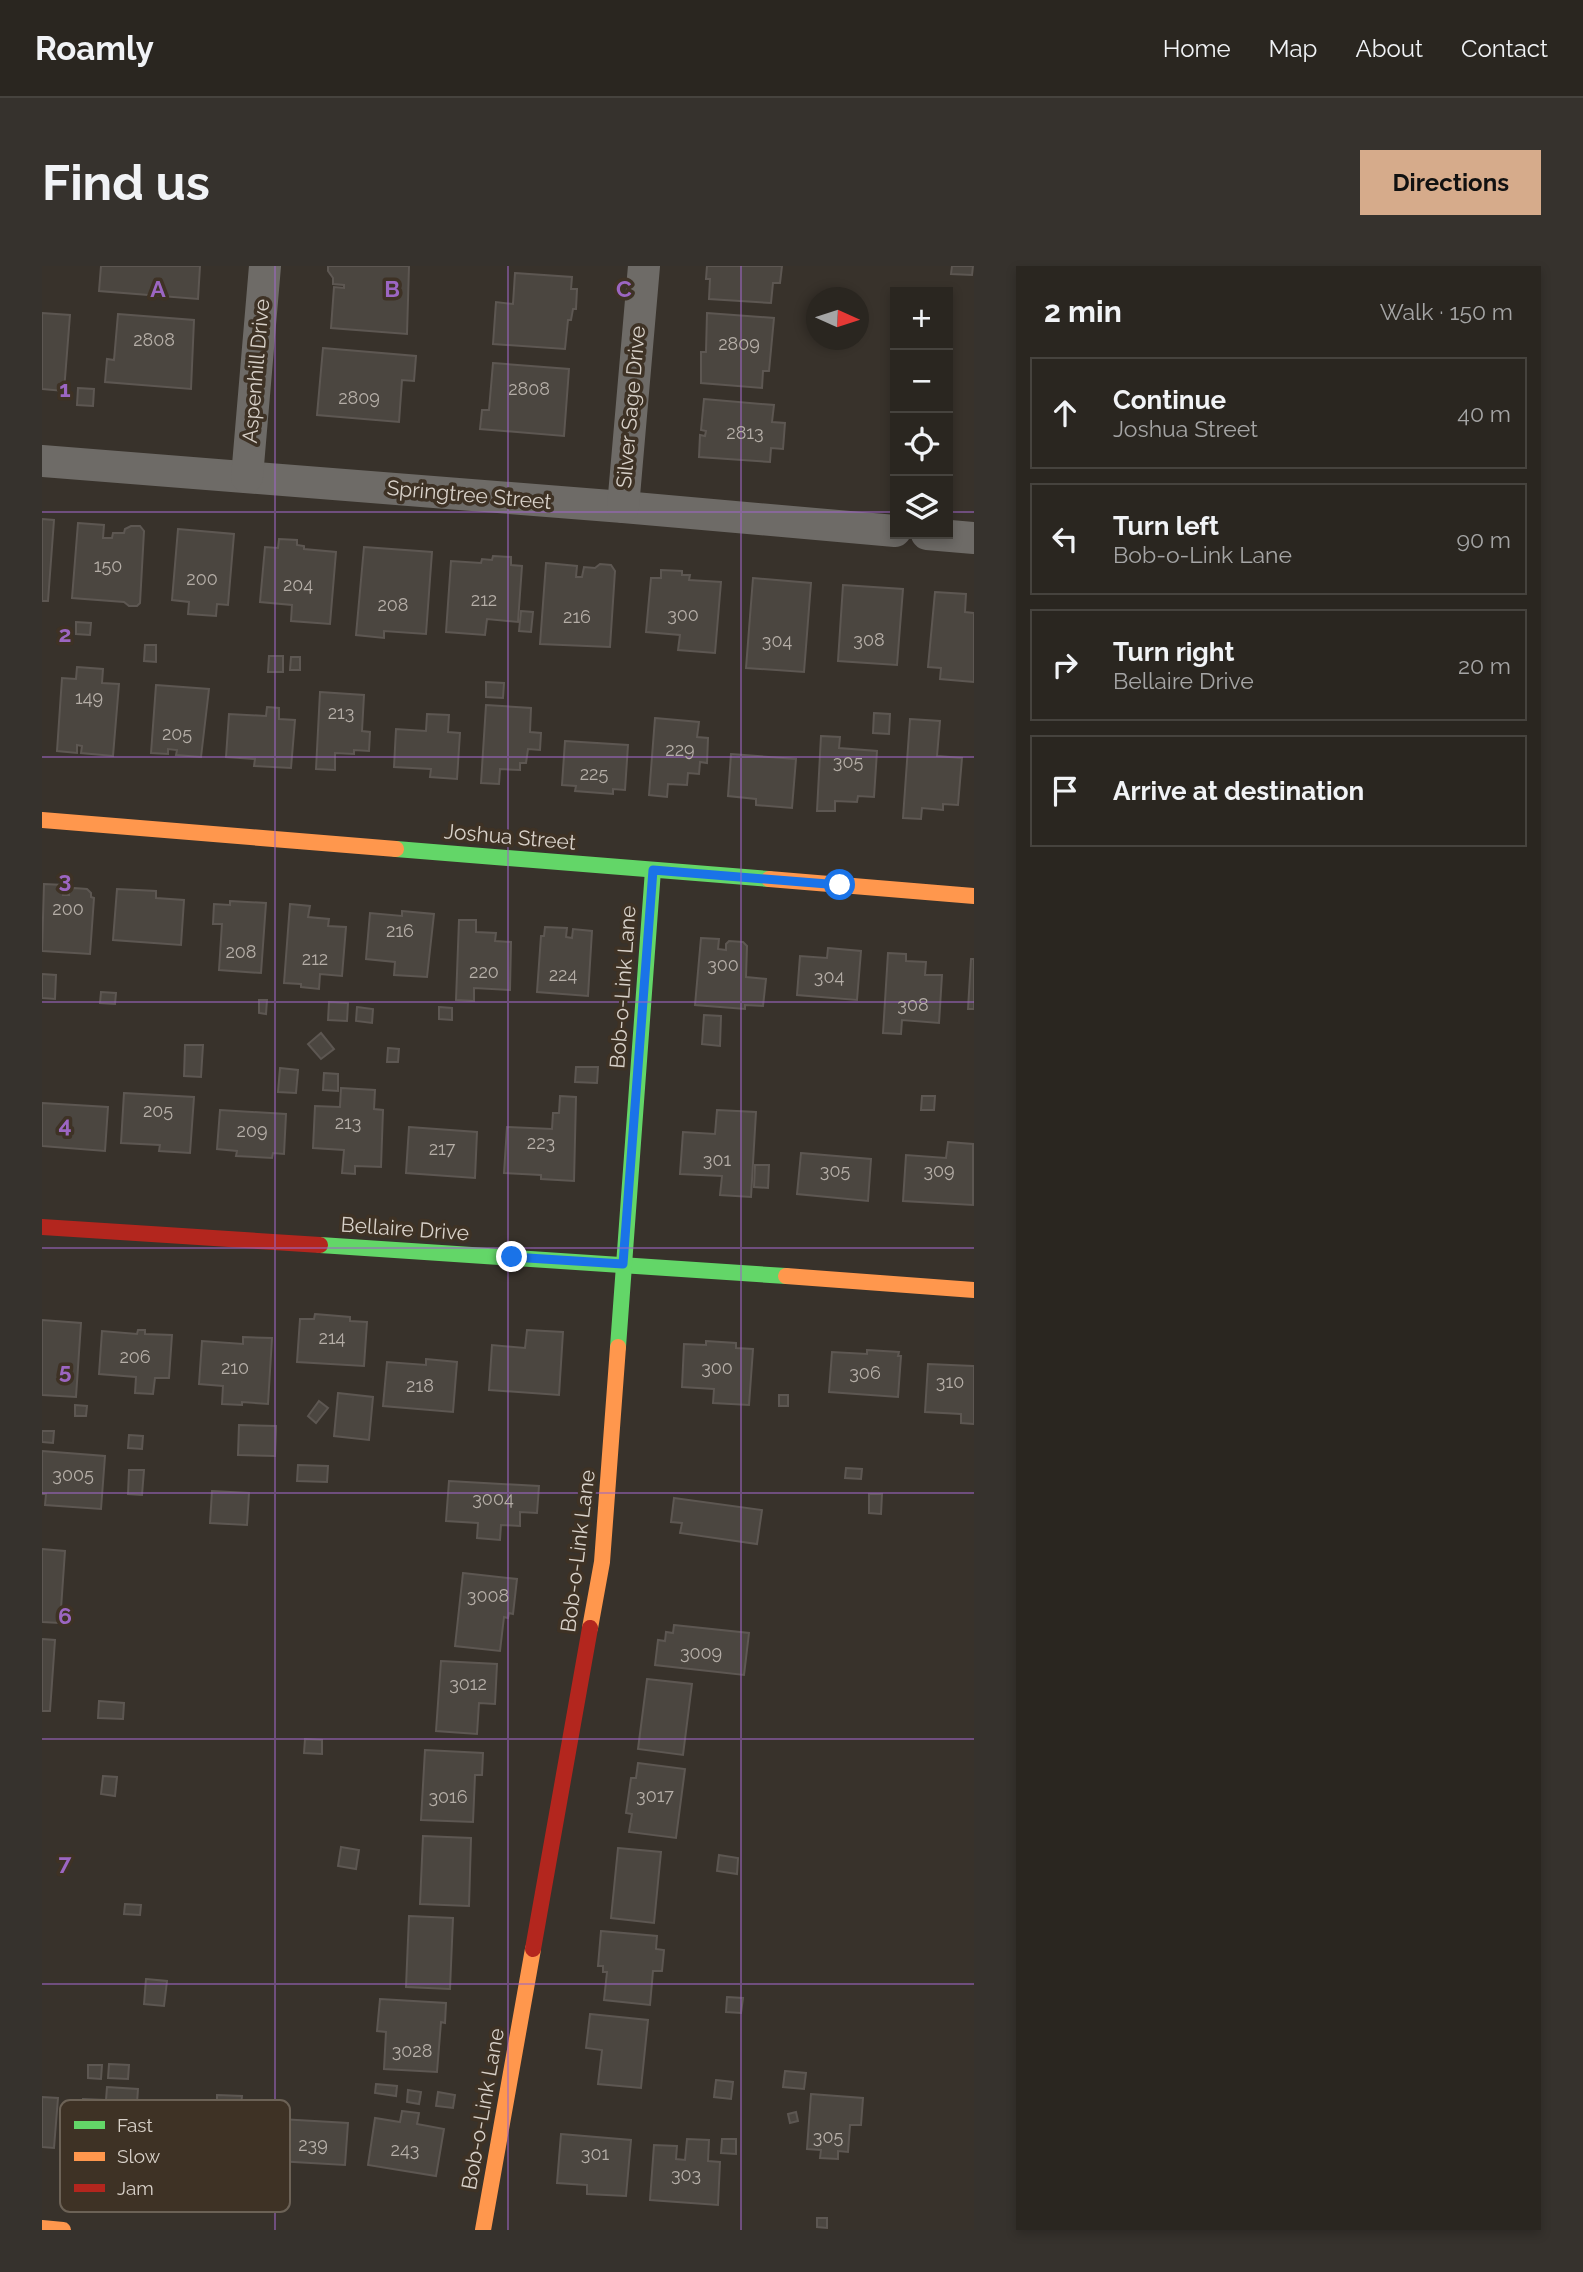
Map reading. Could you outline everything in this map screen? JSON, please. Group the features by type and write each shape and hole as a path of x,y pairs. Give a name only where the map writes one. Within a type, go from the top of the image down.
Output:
{"street":[{"name":"Aspenhill Drive","path":"247,477 265,266"},
{"name":"Silver Sage Drive","path":"623,507 644,266"},
{"name":"Springtree Street","path":"42,461 890,531"},
{"path":"953,536 974,538"},
{"name":"Joshua Street","path":"42,820 974,896"},
{"name":"Bob-o-Link Lane","path":"483,2230 602,1562 653,870"},
{"name":"Bellaire Drive","path":"42,1227 623,1264 974,1290"},
{"path":"42,2228 63,2230"}],"building":[{"path":"101,266 200,266 198,299 99,291"},
{"path":"328,266 409,266 407,334 331,328 334,287 344,288 344,285 333,284"},
{"path":"707,266 782,266 780,283 773,283 771,303 709,299 710,279 706,279"},
{"path":"952,266 973,266 972,275 951,274"},
{"path":"515,273 572,277 571,289 577,289 576,309 573,309 571,320 568,320 565,349 493,344 496,302 513,304"},
{"path":"42,313 70,315 64,391 42,389"},
{"path":"707,313 774,318 769,371 763,371 762,388 701,383 701,352 706,352"},
{"path":"118,314 194,320 191,389 105,382 107,359 114,360"},
{"path":"323,348 416,356 414,381 402,380 399,422 317,415"},
{"path":"493,363 569,369 564,436 480,429 482,410 489,410"},
{"path":"78,388 94,389 93,406 77,405"},
{"path":"704,399 774,405 772,422 785,423 783,449 771,448 770,462 699,457 700,435 705,436 706,431 701,430"},
{"path":"42,519 54,520 48,601 42,601"},
{"path":"78,523 104,525 103,538 112,538 113,533 124,533 125,529 131,526 140,526 144,531 140,603 137,606 129,606 124,602 72,598"},
{"path":"178,529 234,534 228,605 217,604 216,616 188,614 189,602 172,600"},
{"path":"279,539 297,540 297,545 304,546 304,549 336,552 330,624 291,621 292,605 260,602 265,547 278,548"},
{"path":"364,547 432,552 426,634 384,631 384,638 356,635"},
{"path":"493,556 511,557 511,565 522,566 518,622 487,619 485,635 446,632 451,561 481,563 482,559 492,560"},
{"path":"546,563 577,566 576,577 582,577 584,567 611,565 615,571 610,647 540,644"},
{"path":"661,570 682,571 682,575 690,575 689,580 721,582 715,653 678,650 680,635 646,632 651,578 661,578"},
{"path":"753,578 811,583 804,672 746,668"},
{"path":"843,585 903,589 897,665 838,661"},
{"path":"935,592 966,594 965,612 974,613 974,682 940,679 941,668 928,667"},
{"path":"521,611 533,612 531,632 519,631"},
{"path":"76,622 91,623 90,635 76,634"},
{"path":"145,645 156,645 156,662 144,661"},
{"path":"269,656 283,656 283,672 268,672"},
{"path":"291,657 300,657 300,670 290,670"},
{"path":"77,667 103,669 102,683 119,684 113,756 81,753 82,746 77,745 77,753 57,751 62,678 76,679"},
{"path":"486,682 504,683 503,698 486,697"},
{"path":"156,685 209,689 201,757 176,755 177,750 168,749 168,754 151,753"},
{"path":"320,692 364,695 362,731 370,732 369,751 354,750 354,754 335,753 335,770 316,769"},
{"path":"486,705 531,708 530,732 541,733 540,750 528,749 526,763 520,763 520,770 500,769 499,784 481,783"},
{"path":"267,707 279,708 279,719 295,720 291,768 254,766 255,759 226,757 229,714 266,716"},
{"path":"874,713 890,714 889,734 873,733"},
{"path":"427,714 449,715 448,732 460,733 457,779 430,777 431,769 394,767 396,729 426,731"},
{"path":"655,718 699,722 697,737 708,738 707,763 700,762 699,774 688,773 687,785 668,784 667,797 649,795"},
{"path":"910,719 940,721 937,756 962,758 958,805 943,804 943,810 922,808 921,819 903,818"},
{"path":"821,736 840,737 839,748 877,751 874,797 858,796 857,802 835,801 835,811 817,811"},
{"path":"565,741 628,745 625,790 613,789 613,794 575,791 576,786 562,785"},
{"path":"731,754 796,759 792,808 756,805 756,799 728,796"},
{"path":"44,884 64,885 63,895 69,895 69,891 74,888 87,889 91,893 94,898 90,954 42,951"},
{"path":"117,889 156,891 156,898 184,900 181,945 113,940"},
{"path":"230,901 266,903 261,973 219,970 222,924 213,924 214,904 230,905"},
{"path":"290,904 310,906 308,917 329,919 328,926 346,927 342,976 320,974 319,989 284,983"},
{"path":"402,911 434,914 427,977 394,975 395,962 366,959 370,913 402,916"},
{"path":"459,920 476,920 476,932 496,933 495,941 511,942 510,990 474,988 474,1001 456,1000"},
{"path":"545,927 567,928 566,937 572,938 573,929 592,931 588,996 537,992 541,936 544,936"},
{"path":"701,938 719,939 718,949 726,950 729,941 743,942 747,946 746,977 766,979 763,1006 745,1005 745,1009 695,1005"},
{"path":"828,948 861,951 857,1000 797,995 800,956 827,958"},
{"path":"888,953 906,954 906,961 926,962 925,975 942,975 939,1023 902,1020 901,1034 883,1033"},
{"path":"971,959 974,959 974,1009 968,1009"},
{"path":"42,974 56,975 55,999 42,998"},
{"path":"101,992 116,993 115,1004 100,1003"},
{"path":"259,1000 267,1000 266,1014 259,1013"},
{"path":"329,1002 348,1003 347,1021 328,1020"},
{"path":"357,1007 373,1009 372,1023 356,1021"},
{"path":"439,1007 452,1008 452,1020 439,1019"},
{"path":"704,1015 721,1016 720,1046 702,1044"},
{"path":"321,1033 334,1049 321,1059 308,1044"},
{"path":"185,1045 203,1045 201,1077 184,1076"},
{"path":"388,1048 399,1049 398,1062 387,1062"},
{"path":"576,1067 598,1067 597,1083 575,1082"},
{"path":"280,1068 298,1070 296,1093 278,1092"},
{"path":"324,1073 338,1074 338,1091 323,1090"},
{"path":"341,1088 375,1090 374,1109 383,1110 381,1167 355,1166 355,1174 342,1173 344,1150 313,1148 315,1106 340,1107"},
{"path":"124,1093 194,1097 190,1153 159,1151 160,1145 121,1143"},
{"path":"560,1096 576,1097 574,1181 541,1179 541,1175 504,1173 507,1127 552,1129 553,1113 559,1113"},
{"path":"922,1096 935,1096 934,1110 921,1110"},
{"path":"42,1103 108,1107 105,1151 42,1146"},
{"path":"220,1110 286,1114 284,1154 273,1153 272,1158 236,1156 237,1151 217,1149"},
{"path":"717,1110 756,1112 751,1197 720,1195 722,1176 680,1174 683,1132 715,1134"},
{"path":"409,1127 477,1132 475,1178 406,1173"},
{"path":"948,1142 973,1144 973,1205 903,1201 906,1155 946,1158"},
{"path":"801,1153 871,1159 868,1201 797,1194"},
{"path":"755,1165 769,1165 768,1188 754,1187"},
{"path":"315,1314 350,1317 350,1321 367,1322 364,1366 297,1362 300,1319 314,1319"},
{"path":"42,1320 81,1323 76,1397 42,1395"},
{"path":"138,1330 145,1330 145,1334 172,1335 169,1378 155,1378 153,1394 135,1393 136,1377 99,1374 102,1331 137,1334"},
{"path":"527,1330 563,1332 559,1395 489,1390 492,1345 525,1348"},
{"path":"243,1337 272,1338 268,1404 222,1404 223,1386 199,1384 202,1341 243,1344"},
{"path":"706,1341 736,1343 736,1348 753,1349 749,1405 713,1403 714,1389 682,1387 684,1344 706,1345"},
{"path":"867,1350 899,1352 898,1397 829,1392 832,1352 867,1354"},
{"path":"426,1359 457,1362 453,1412 383,1406 387,1362 426,1365"},
{"path":"928,1364 974,1366 974,1424 961,1423 961,1414 925,1412"},
{"path":"338,1393 373,1397 369,1440 334,1436"},
{"path":"779,1395 788,1395 788,1406 779,1406"},
{"path":"319,1401 328,1408 316,1423 308,1416"},
{"path":"75,1405 87,1406 86,1416 75,1416"},
{"path":"239,1425 276,1426 275,1456 238,1455"},
{"path":"42,1431 54,1431 53,1443 42,1442"},
{"path":"129,1435 143,1436 142,1449 128,1448"},
{"path":"42,1451 105,1456 101,1509 45,1505 46,1494 42,1494"},
{"path":"298,1465 328,1466 327,1482 297,1481"},
{"path":"846,1468 862,1469 861,1479 845,1478"},
{"path":"129,1470 144,1470 142,1495 128,1494"},
{"path":"449,1481 539,1486 537,1513 520,1512 520,1526 501,1525 500,1540 477,1538 478,1523 446,1521"},
{"path":"212,1491 249,1493 247,1525 210,1523"},
{"path":"869,1494 882,1494 881,1514 869,1513"},
{"path":"674,1498 762,1510 757,1544 680,1533 682,1523 671,1522"},
{"path":"42,1549 65,1551 60,1623 42,1622"},
{"path":"463,1573 517,1579 513,1614 509,1613 508,1618 504,1617 500,1651 455,1646"},
{"path":"674,1625 749,1633 744,1675 655,1665 658,1640 665,1641 666,1632 673,1633"},
{"path":"42,1639 55,1640 50,1711 42,1711"},
{"path":"441,1661 497,1664 495,1704 479,1703 477,1734 436,1731"},
{"path":"647,1679 692,1684 683,1755 638,1749"},
{"path":"99,1701 124,1703 123,1719 98,1718"},
{"path":"305,1739 322,1740 322,1754 304,1753"},
{"path":"425,1750 483,1753 482,1775 475,1775 473,1822 421,1820"},
{"path":"638,1763 685,1769 676,1838 629,1832 632,1814 626,1813 631,1778 636,1778"},
{"path":"103,1776 117,1777 115,1796 101,1794"},
{"path":"423,1836 471,1838 469,1906 420,1904"},
{"path":"341,1847 359,1850 356,1869 338,1866"},
{"path":"618,1848 661,1852 654,1923 611,1918"},
{"path":"719,1855 738,1858 737,1874 717,1871"},
{"path":"125,1904 141,1905 140,1915 124,1914"},
{"path":"409,1916 453,1918 450,1989 406,1987"},
{"path":"601,1931 657,1936 656,1949 664,1950 662,1971 653,1971 650,2005 604,2000 607,1972 603,1972 603,1966 598,1966"},
{"path":"146,1979 167,1981 164,2006 144,2004"},
{"path":"727,1997 743,1998 741,2013 726,2012"},
{"path":"380,1999 446,2003 445,2023 441,2022 437,2072 384,2069 386,2032 377,2031"},
{"path":"590,2014 648,2020 641,2088 598,2084 602,2050 586,2048"},
{"path":"109,2064 129,2065 128,2079 108,2078"},
{"path":"88,2065 102,2065 101,2079 88,2078"},
{"path":"785,2071 806,2073 804,2089 783,2087"},
{"path":"716,2080 733,2082 731,2099 714,2097"},
{"path":"376,2084 397,2086 396,2096 375,2093"},
{"path":"107,2087 138,2089 137,2100 106,2100"},
{"path":"408,2090 421,2092 419,2104 407,2102"},
{"path":"438,2092 455,2095 453,2108 436,2106"},
{"path":"811,2094 863,2098 861,2125 850,2125 848,2152 838,2151 838,2159 820,2158 821,2150 807,2149"},
{"path":"217,2095 242,2096 242,2100 217,2100"},
{"path":"42,2097 58,2098 54,2148 42,2147"},
{"path":"402,2111 419,2113 417,2124 444,2129 436,2176 368,2165 375,2118 400,2122"},
{"path":"796,2112 798,2121 790,2123 788,2114"},
{"path":"290,2120 348,2123 345,2165 290,2162"},
{"path":"561,2134 631,2140 626,2196 587,2194 587,2185 557,2183"},
{"path":"687,2139 709,2140 708,2161 720,2162 718,2205 650,2200 654,2145 677,2146 676,2159 685,2160"},
{"path":"722,2139 736,2139 736,2154 721,2153"},
{"path":"817,2218 827,2218 827,2228 817,2227"}],"traffic: fast":[{"path":"396,849 769,879"},
{"path":"618,1347 653,870"},
{"path":"320,1245 786,1276"}],"traffic: slow":[{"path":"42,820 396,849"},
{"path":"769,879 974,896"},
{"path":"786,1276 974,1290"},
{"path":"590,1628 602,1562 618,1347"},
{"path":"483,2230 533,1949"},
{"path":"42,2228 63,2230"}],"traffic: jam":[{"path":"42,1227 320,1245"},
{"path":"533,1949 590,1628"}],"route":[{"path":"512,1257 623,1264 653,870 840,885"}]}
